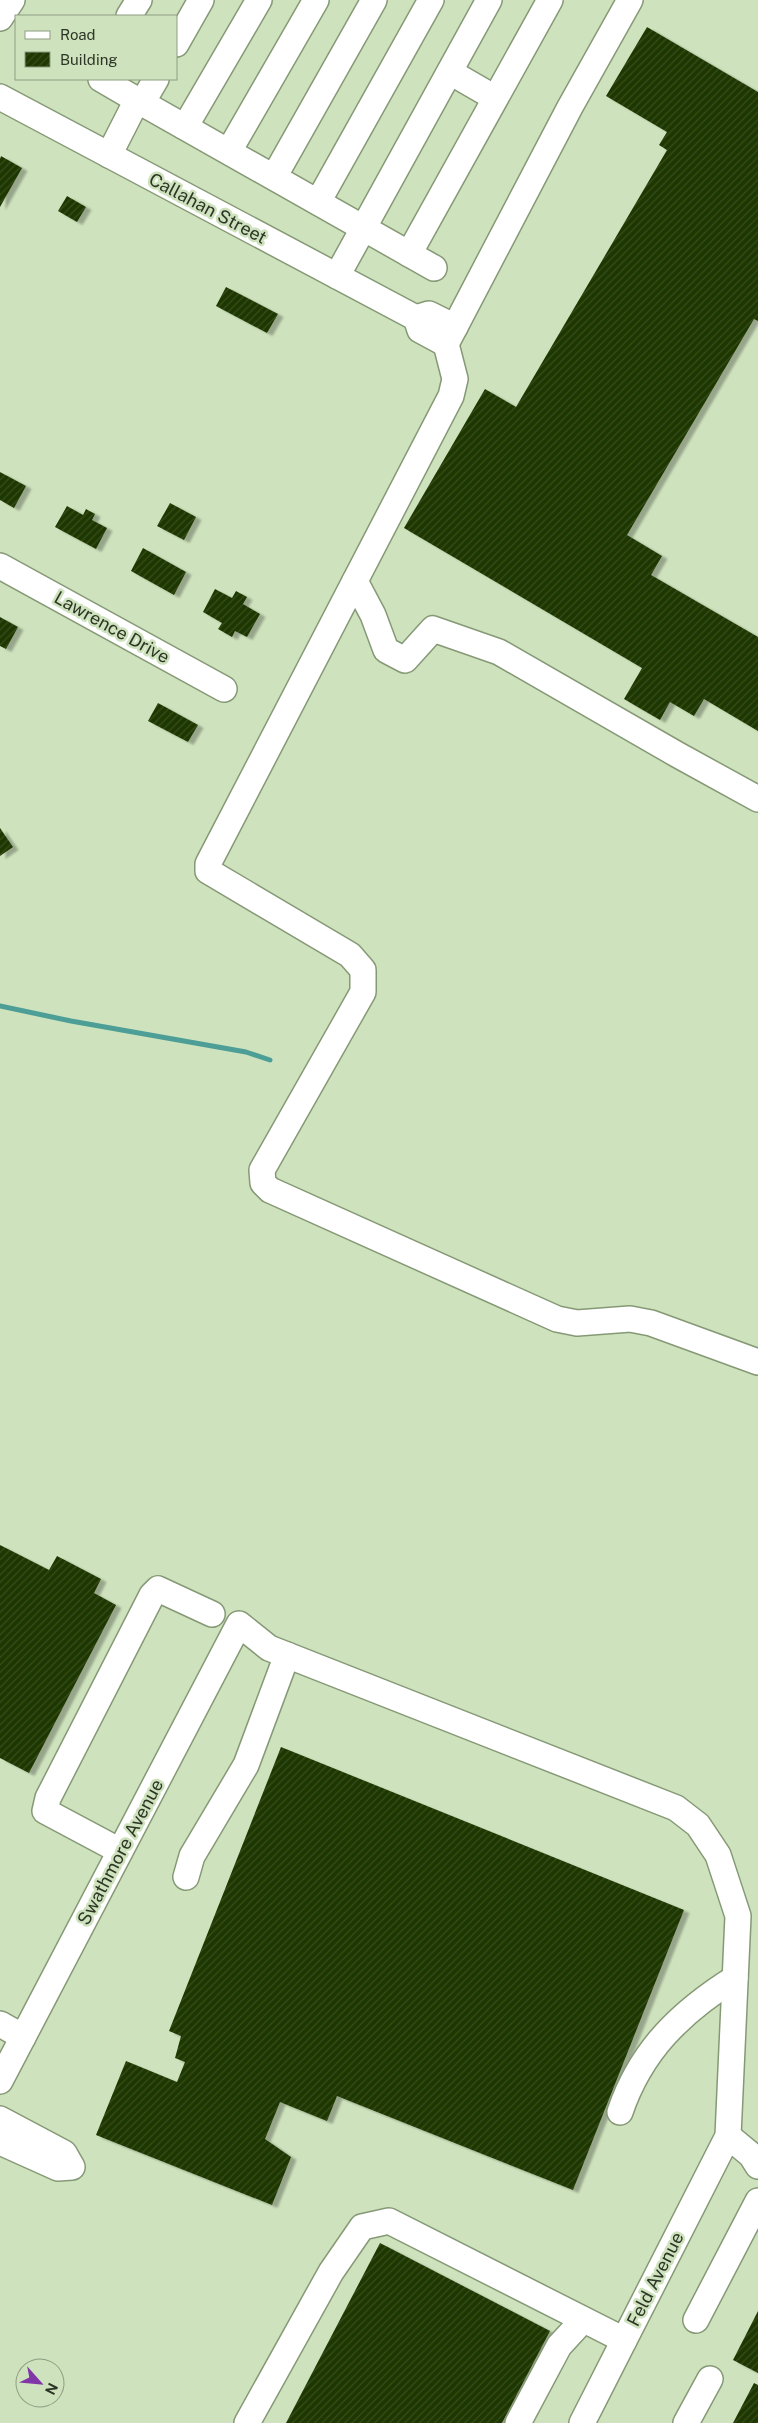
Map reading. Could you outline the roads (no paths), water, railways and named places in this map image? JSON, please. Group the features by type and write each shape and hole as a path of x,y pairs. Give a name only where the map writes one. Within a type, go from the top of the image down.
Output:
{"street":[{"path":"0,18 12,0"},
{"path":"130,15 139,0"},
{"path":"178,40 201,0"},
{"path":"185,127 259,0"},
{"path":"229,151 316,0"},
{"path":"274,177 374,0"},
{"path":"318,202 430,0"},
{"path":"336,276 489,0"},
{"path":"409,254 550,0"},
{"path":"630,0 570,106 451,336 455,379 451,396 208,864 208,871 350,955 363,970 363,992 262,1170 262,1183 279,1194 557,1319 577,1323 630,1319 651,1323 758,1362"},
{"path":"450,72 495,98"},
{"path":"103,80 434,268"},
{"path":"109,155 140,101 155,80"},
{"name":"Callahan Street","path":"0,97 416,318 429,314 451,336"},
{"name":"Lawrence Drive","path":"0,566 224,689"},
{"path":"355,581 373,615 386,650 405,660 433,629 499,652 758,799"},
{"path":"120,1851 45,1811 48,1798 152,1595 158,1588 212,1614"},
{"name":"Swathmore Avenue","path":"0,2081 239,1624 269,1648 287,1655"},
{"path":"186,1877 192,1856 246,1765 287,1655 676,1808 698,1825 718,1855 738,1916 728,2136 751,2155 758,2166"},
{"path":"620,2112 629,2084 664,2032 704,1998 735,1978"},
{"path":"0,2024 23,2037"},
{"path":"0,2119 64,2153 72,2167 58,2168 0,2142"},
{"name":"Feld Avenue","path":"582,2423 728,2136"},
{"path":"696,2320 758,2201"},
{"path":"247,2423 331,2272 362,2227 388,2221 624,2340"},
{"path":"518,2423 558,2346 583,2320"},
{"path":"686,2423 710,2380"}],"waterway":[{"path":"0,1006 71,1021 246,1052 270,1060"}]}
